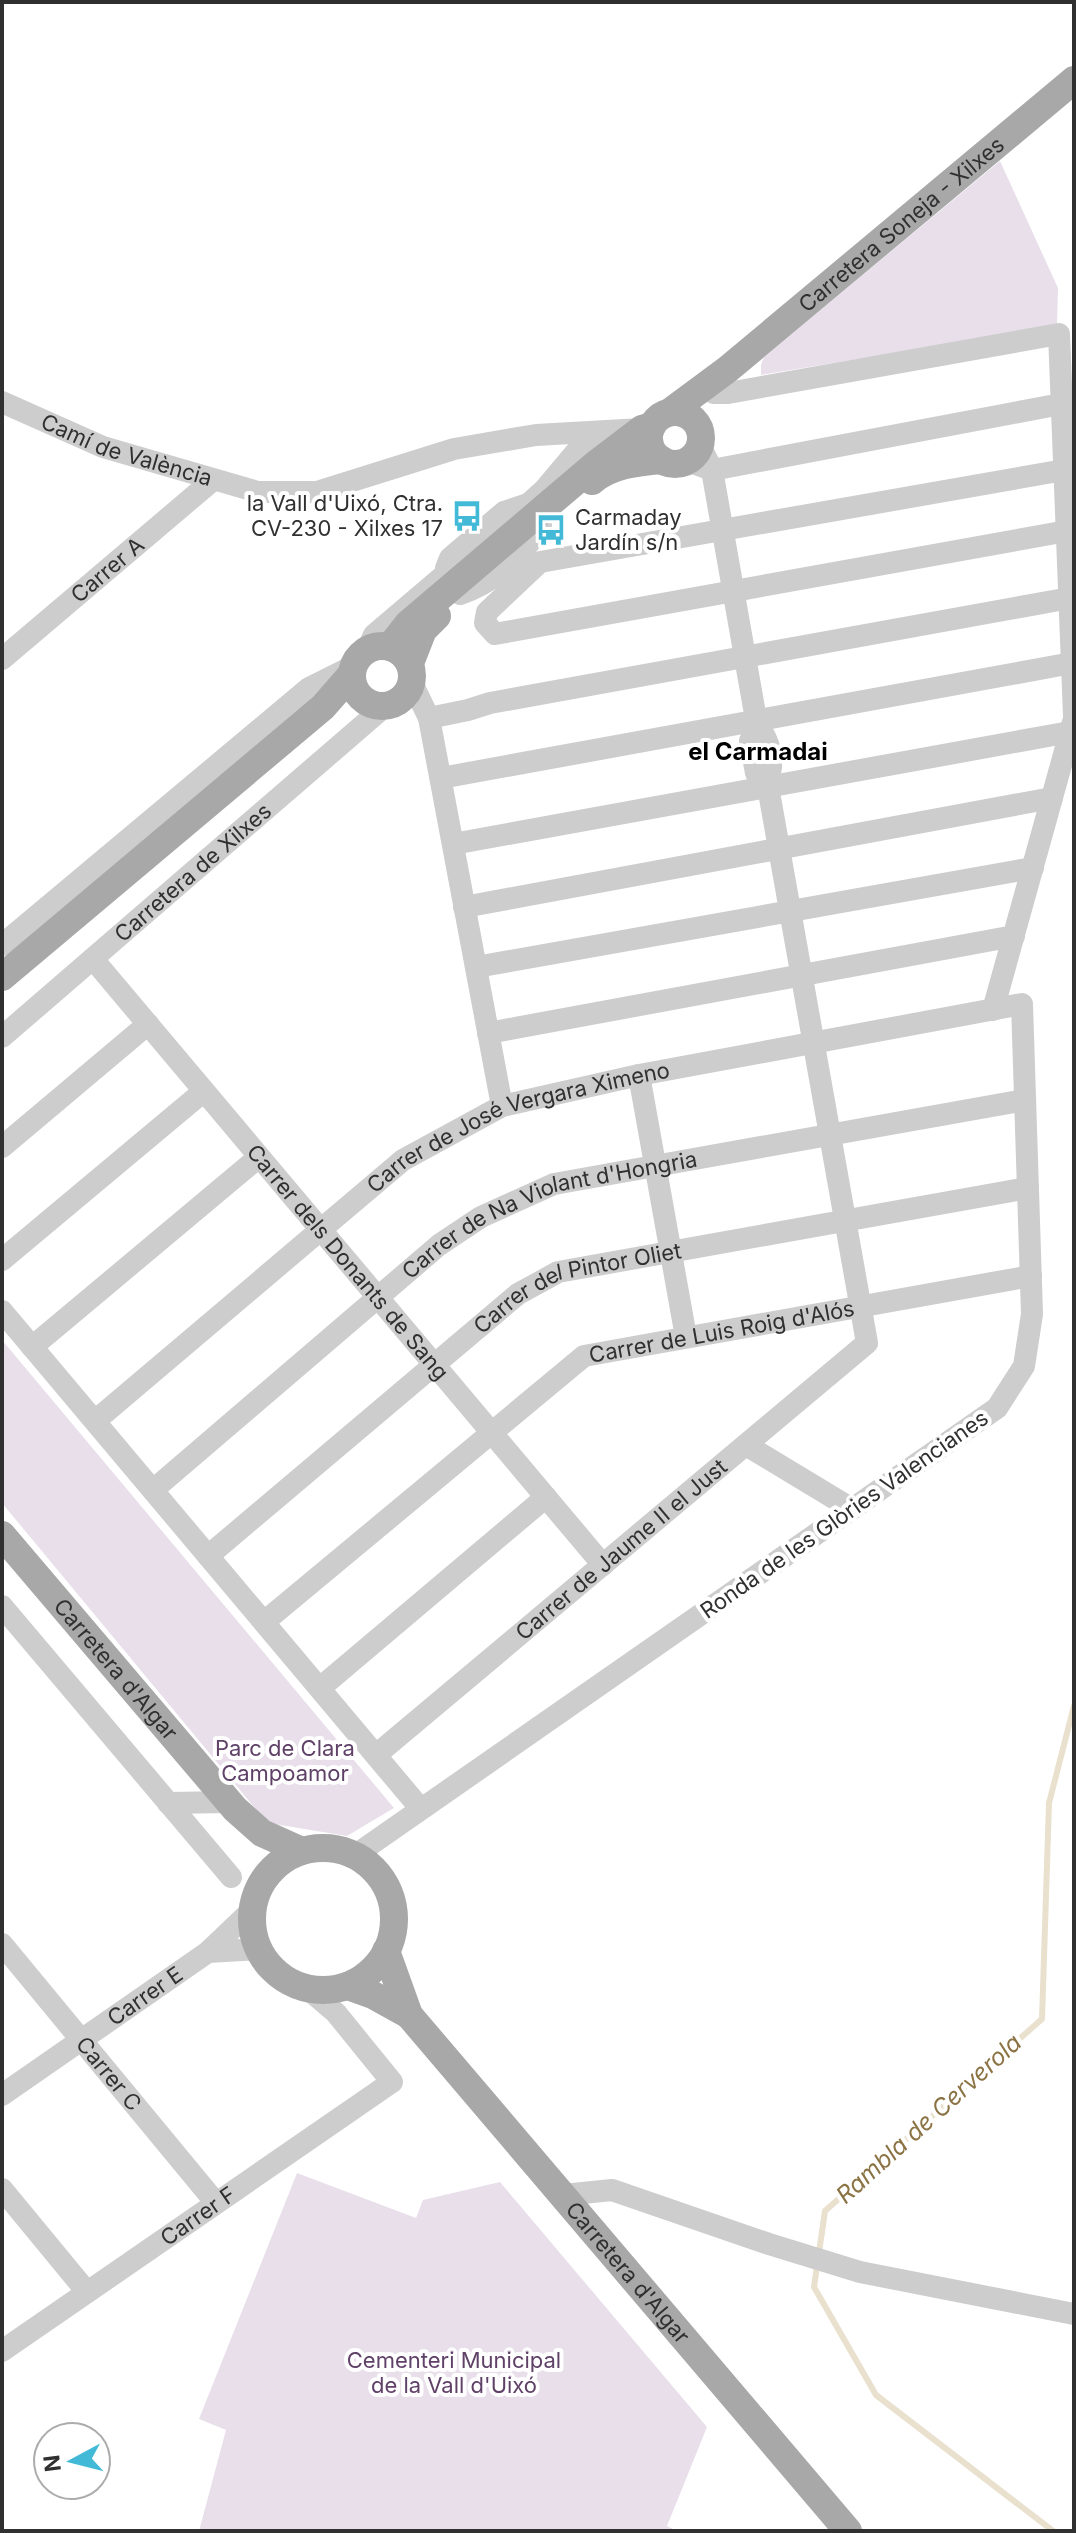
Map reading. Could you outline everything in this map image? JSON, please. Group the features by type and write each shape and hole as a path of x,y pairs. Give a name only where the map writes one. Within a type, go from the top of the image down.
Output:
{"main road":[{"name":"Carretera Soneja - Xilxes","path":"721,381 1074,80"},
{"name":"Carretera de Xilxes","path":"381,677 408,624 645,424 721,381"},
{"path":"692,452 721,381"},
{"path":"686,414 692,452 656,455 645,424 686,414"},
{"name":"Carretera de Xilxes","path":"2,977 323,707 381,677 423,630 451,586 534,514 603,472 636,462 692,452"},
{"name":"Carretera d'Algar","path":"2,1535 232,1806 262,1833 302,1851"},
{"name":"Carretera d'Algar","path":"232,1806 251,1842 257,1897"},
{"path":"320,1848 354,1856 372,1868 386,1886 393,1908 393,1930 386,1951 363,1978 348,1986 328,1990 308,1989 288,1981 270,1967 258,1949 253,1930 257,1897 271,1870 302,1851 320,1848"},
{"name":"Carretera d'Algar","path":"386,1951 409,2015"},
{"name":"Carretera d'Algar","path":"348,1986 373,1995 409,2015 848,2531"}],"street":[{"path":"721,381 728,393 1059,334 1073,721 993,1010"},
{"name":"Camí de València","path":"2,402 103,447 258,492 317,492 454,449 536,435 645,424"},
{"path":"861,1306 768,784 756,773 750,741 757,723 723,531 692,452 1061,404"},
{"name":"Carretera de Xilxes","path":"534,514 544,490 586,440 645,424"},
{"path":"536,435 563,468"},
{"path":"1064,470 540,562 487,612 485,623 495,634 1067,531"},
{"name":"Carrer A","path":"2,659 213,480"},
{"name":"Carretera de Xilxes","path":"381,677 374,635 451,586"},
{"path":"429,718 490,703 1070,598"},
{"path":"441,778 757,723 1072,663"},
{"path":"381,677 429,718 502,1106"},
{"name":"Carretera de Xilxes","path":"2,945 309,688 381,677"},
{"name":"Carretera de Xilxes","path":"2,1037 93,959 381,677"},
{"path":"453,844 768,784 1073,721"},
{"path":"464,907 1052,798"},
{"path":"476,967 1033,868"},
{"path":"488,1033 1014,936"},
{"name":"Carrer dels Donants de Sang","path":"93,959 603,1565"},
{"name":"Carrer de José Vergara Ximeno","path":"95,1421 403,1160 502,1106 639,1075 1022,1004"},
{"name":"Ronda de les Glòries Valencianes","path":"354,1856 997,1408 1024,1366 1032,1314 1022,1004"},
{"path":"2,1147 148,1024"},
{"path":"639,1075 686,1337"},
{"path":"2,1260 204,1091"},
{"name":"Carrer de Na Violant d'Hongria","path":"153,1490 439,1245 481,1217 554,1184 1025,1100"},
{"path":"32,1347 259,1157"},
{"name":"Carrer del Pintor Oliet","path":"208,1556 518,1294 558,1272 1028,1188"},
{"name":"Carrer de Luis Roig d'Alós","path":"264,1622 584,1356 1031,1276"},
{"name":"Carrer de Jaume II el Just","path":"376,1755 867,1343 861,1306"},
{"path":"2,1311 420,1808"},
{"path":"746,1445 852,1509"},
{"path":"320,1688 546,1497"},
{"name":"Carretera d'Algar","path":"2,1606 231,1877"},
{"path":"168,1803 232,1806"},
{"name":"Carrer E","path":"2,2095 208,1952 257,1897"},
{"name":"Carrer C","path":"2,1944 216,2203"},
{"path":"208,1952 258,1949"},
{"name":"Carrer F","path":"2,2351 392,2082 336,2013 308,1989"},
{"path":"2,2189 87,2292"},
{"path":"563,2195 612,2190 860,2272 1074,2314"}],"green space":[{"path":"1000,161 1058,288 1057,326 761,375 764,357"},
{"name":"Parc de Clara Campoamor","path":"2,1340 394,1808 347,1836 274,1824 259,1813 2,1503"},
{"name":"Cementeri Municipal de la Vall d'Uixó","path":"297,2173 416,2218 423,2200 500,2182 707,2427 667,2526 677,2531 199,2531 226,2430 199,2419"}],"waterway":[{"name":"Rambla de Cerverola","path":"1053,2531 876,2395 814,2287 825,2211 1042,2019 1049,1803 1074,1706"}],"place":[{"name":"la Vall d'Uixó, Ctra. CV-230 - Xilxes 17","path":"467,516"},
{"name":"Carmaday Jardín s/n","path":"551,530"}],"district":[{"name":"el Carmadai","path":"758,752"}]}
